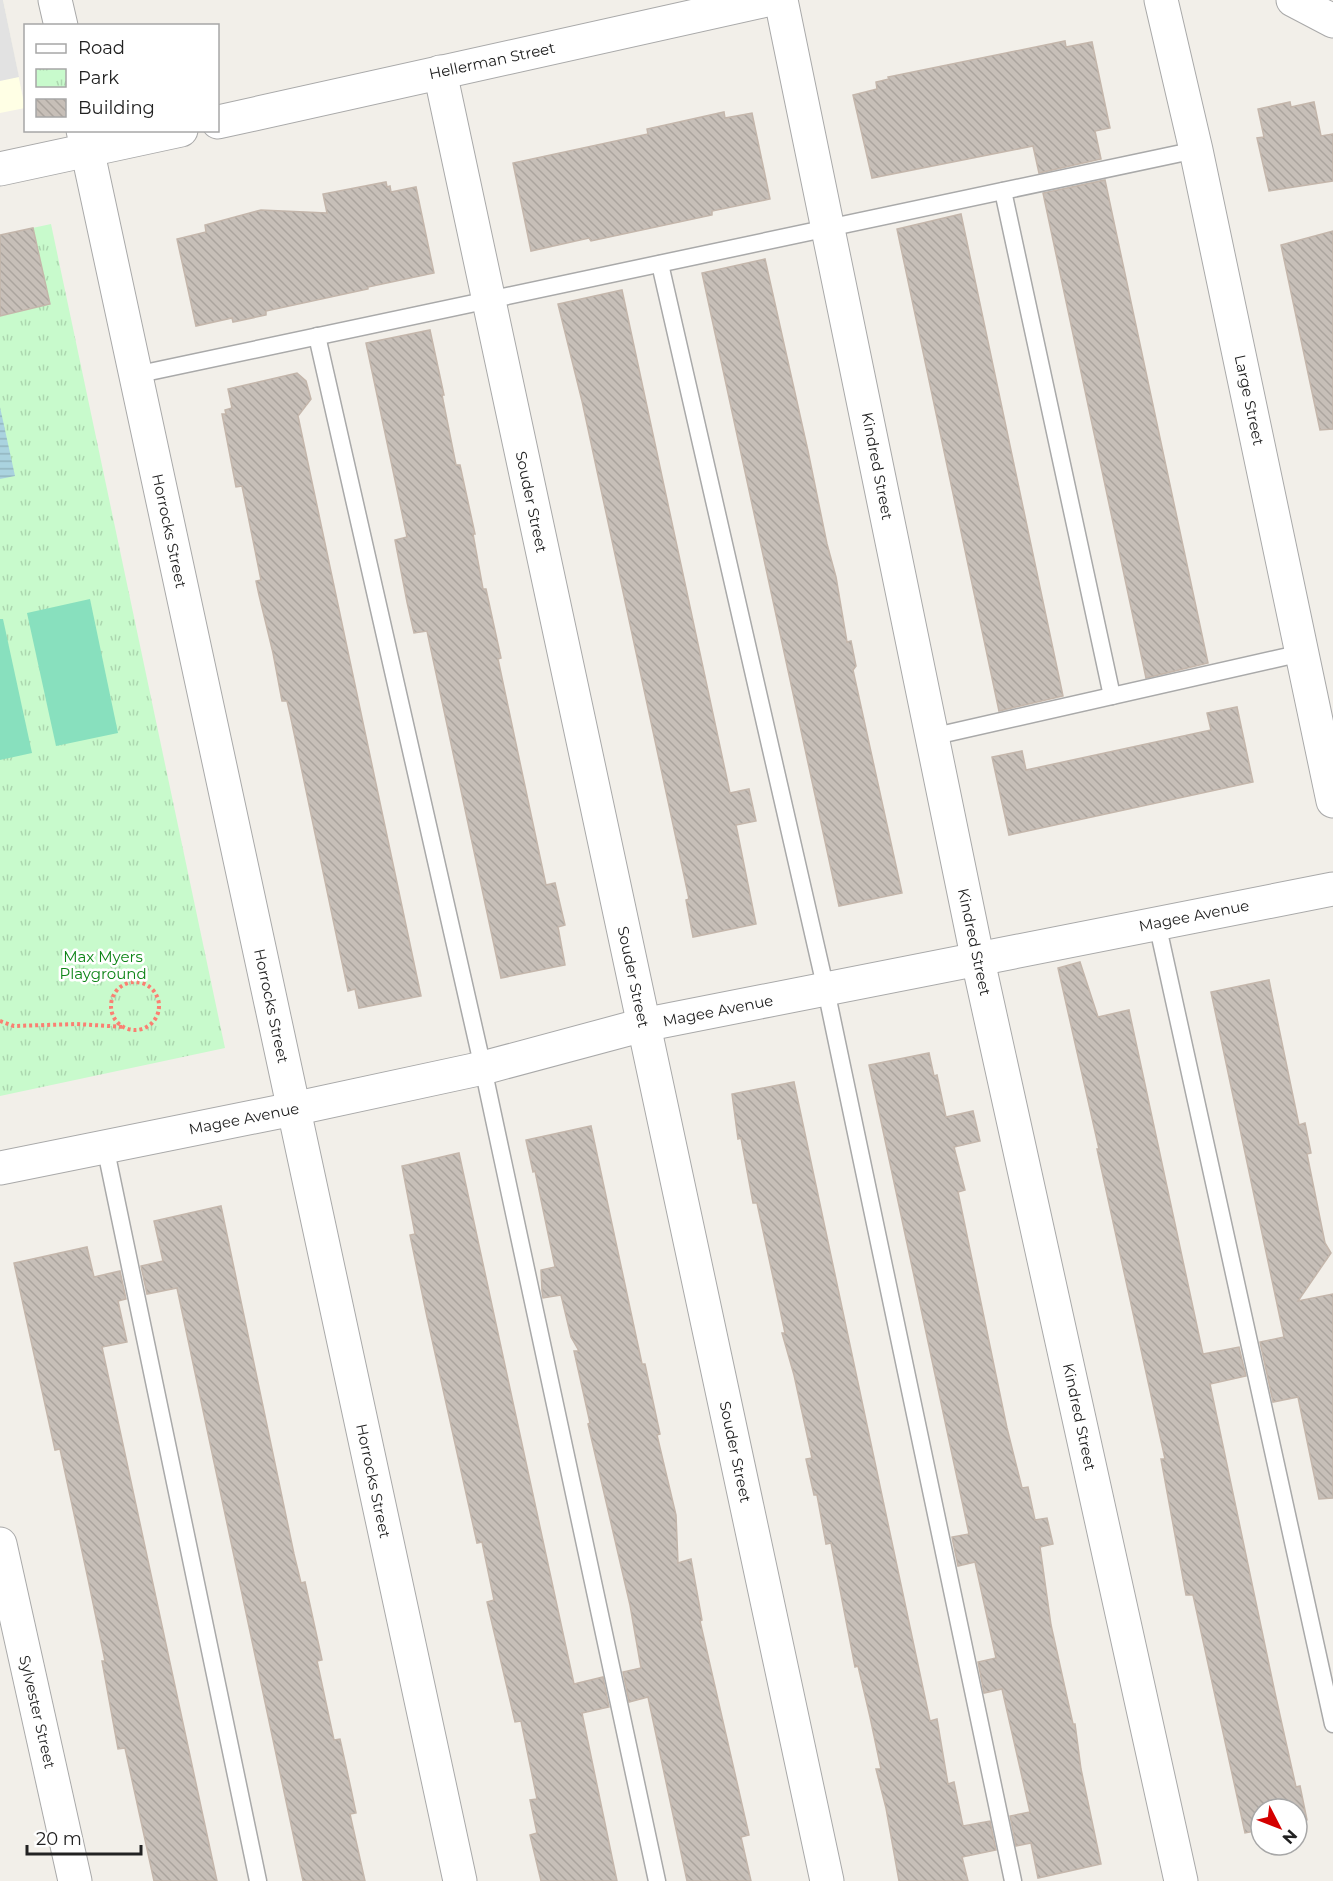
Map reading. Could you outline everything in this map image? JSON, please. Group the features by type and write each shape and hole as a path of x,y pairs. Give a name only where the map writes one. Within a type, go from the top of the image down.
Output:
{"street":[{"path":"55,0 61,24"},
{"name":"Hellerman Street","path":"219,122 767,0"},
{"name":"Kindred Street","path":"781,0 830,228 977,959 1181,1881"},
{"name":"Large Street","path":"1161,0 1196,150 1333,801"},
{"path":"1293,0 1333,21"},
{"name":"Souder Street","path":"440,72 827,1881"},
{"path":"0,169 86,141 164,132"},
{"name":"Horrocks Street","path":"86,141 460,1881"},
{"name":"Magee Avenue","path":"0,1168 483,1068 643,1025 1333,889"},
{"name":"Sylvester Street","path":"0,1544 75,1881"}],"lane":[{"path":"135,375 1196,150"},
{"path":"1003,192 1112,696"},
{"path":"660,264 826,990 1013,1881"},
{"path":"318,336 483,1068 657,1881"},
{"path":"931,737 1302,653"},
{"path":"1157,923 1333,1724"},
{"path":"105,1146 258,1881"}],"path":[{"path":"0,1021 14,1026 77,1024 140,1030 148,1027 158,1015 159,999 156,992 144,982 128,982 112,998 113,1015 124,1027"}],"shaded area":[{"path":"0,0 3,0 24,108 0,113"},
{"path":"0,0 3,0 19,77 0,81"}],"green space":[{"name":"Max Myers Playground","path":"51,224 225,1048 0,1096 0,235"},
{"path":"90,599 118,733 56,746 27,613"},
{"path":"0,619 3,619 32,753 0,760"}],"water":[{"path":"0,407 15,476 0,479"}],"building":[{"path":"1065,41 1066,47 1092,42 1110,128 1095,131 1101,159 1039,173 1033,146 872,178 853,95 877,89 876,82 889,79 888,77"},
{"path":"1290,102 1291,107 1314,102 1321,136 1333,134 1333,181 1269,191 1257,138 1264,137 1258,109"},
{"path":"724,112 725,118 752,113 770,199 712,211 712,215 591,241 589,238 531,251 513,163 648,134 647,129"},
{"path":"1105,180 1208,663 1146,678 1043,193"},
{"path":"386,182 391,192 416,187 434,273 266,311 266,315 233,322 232,318 196,326 177,239 206,232 205,225 261,210 327,213 323,194"},
{"path":"961,214 1063,696 999,711 897,229"},
{"path":"33,228 50,304 0,316 0,235"},
{"path":"1333,231 1333,429 1320,430 1281,245"},
{"path":"765,259 836,577 847,642 851,641 856,666 853,670 902,893 839,906 702,273"},
{"path":"622,290 730,793 749,789 756,821 736,825 756,924 693,937 686,900 689,899 582,401 558,304"},
{"path":"430,330 456,465 460,465 475,534 473,534 483,589 486,589 501,658 498,659 546,885 555,883 565,925 558,927 565,965 501,978 427,631 414,633 407,602 395,540 407,537 366,343"},
{"path":"297,373 306,381 311,399 298,416 421,996 359,1008 355,989 348,991 290,714 287,701 282,701 256,581 261,580 242,486 236,487 222,414 226,414 225,410 232,408 228,389"},
{"path":"1237,707 1253,782 1009,835 992,757 1022,751 1026,770 1211,730 1207,713"},
{"path":"1080,962 1098,1017 1129,1010 1203,1354 1239,1347 1246,1376 1210,1384 1275,1693 1296,1787 1300,1786 1302,1797 1249,1797 1249,1832 1245,1833 1193,1595 1186,1595 1161,1459 1165,1459 1058,968"},
{"path":"1269,980 1299,1125 1305,1123 1311,1153 1307,1154 1325,1243 1331,1253 1298,1301 1333,1294 1333,1498 1319,1499 1298,1397 1273,1402 1260,1342 1284,1337 1211,992"},
{"path":"929,1053 934,1076 937,1075 946,1117 973,1111 980,1141 954,1147 965,1190 958,1192 1007,1428 1022,1488 1028,1487 1035,1520 1047,1518 1053,1544 1040,1547 1051,1625 1073,1724 1075,1724 1081,1769 1101,1864 1038,1878 1031,1843 1016,1846 1010,1816 1030,1812 1002,1689 984,1693 978,1662 996,1658 975,1562 958,1566 952,1537 969,1534 869,1065"},
{"path":"794,1082 930,1721 937,1719 948,1784 954,1782 963,1826 990,1821 996,1850 962,1857 968,1881 899,1881 886,1808 876,1769 881,1769 870,1717 858,1666 855,1667 831,1543 826,1544 817,1495 814,1495 806,1459 812,1458 794,1375 782,1333 785,1333 757,1203 753,1203 741,1138 738,1139 732,1094"},
{"path":"591,1126 642,1364 645,1364 660,1434 657,1435 676,1515 678,1563 691,1559 702,1620 700,1621 749,1835 741,1837 751,1881 687,1881 648,1697 629,1702 623,1672 641,1668 630,1605 588,1424 590,1423 574,1351 579,1351 571,1337 561,1295 543,1298 541,1270 555,1267 535,1171 533,1172 526,1140"},
{"path":"459,1153 574,1684 603,1677 609,1707 582,1713 617,1881 541,1881 530,1835 537,1833 530,1800 537,1799 521,1721 515,1722 487,1602 494,1600 482,1542 477,1543 427,1317 410,1235 415,1234 402,1166"},
{"path":"221,1206 294,1554 301,1583 305,1582 322,1660 317,1661 334,1740 340,1739 351,1789 356,1813 350,1814 365,1881 303,1881 177,1288 147,1294 141,1266 163,1261 154,1221"},
{"path":"87,1247 94,1277 120,1271 126,1299 118,1301 127,1342 102,1347 217,1881 154,1881 125,1748 118,1749 102,1661 105,1661 88,1579 60,1449 55,1450 14,1263"}]}
